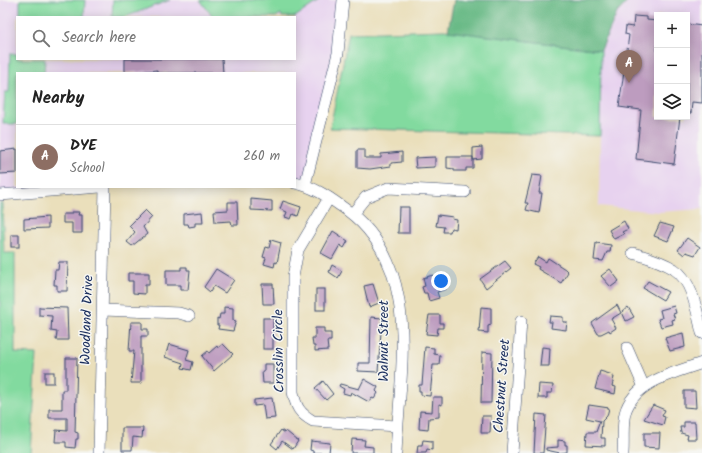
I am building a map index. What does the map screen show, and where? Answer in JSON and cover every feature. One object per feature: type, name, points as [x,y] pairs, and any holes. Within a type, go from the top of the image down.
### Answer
[{"type":"street","points":[[300,184],[338,53],[343,0]]},
{"type":"street","name":"Walnut Street","points":[[300,184],[329,198],[353,213],[372,233],[384,252],[398,291],[402,316],[402,343],[396,453]]},
{"type":"street","points":[[0,195],[88,188]]},
{"type":"street","name":"Woodland Drive","points":[[99,453],[106,188]]},
{"type":"street","points":[[353,213],[366,197],[388,188],[465,192]]},
{"type":"street","name":"Crosslin Circle","points":[[329,198],[298,250],[293,277],[293,392],[295,405],[301,414],[312,421],[397,426]]},
{"type":"street","points":[[633,253],[652,259],[674,269],[685,281],[693,298],[702,334]]},
{"type":"street","points":[[103,310],[179,313],[189,316]]},
{"type":"street","name":"Chestnut Street","points":[[512,453],[521,321]]},
{"type":"street","points":[[627,348],[644,387]]},
{"type":"street","points":[[623,453],[625,413],[634,395],[649,383],[702,363]]},
{"type":"shaded area","points":[[0,0],[343,0],[338,53],[305,185],[296,183],[296,72],[16,72],[16,188],[88,188],[0,195]]},
{"type":"shaded area","points":[[629,0],[702,0],[702,209],[659,212],[599,206],[601,50],[617,13]]},
{"type":"green space","points":[[20,0],[85,0],[84,16],[20,16]]},
{"type":"green space","points":[[113,0],[170,0],[128,16],[112,16]]},
{"type":"green space","points":[[200,0],[320,0],[296,16],[282,16],[281,14],[278,16],[212,16]]},
{"type":"green space","points":[[454,0],[629,0],[617,13],[601,50],[448,31]]},
{"type":"green space","points":[[444,30],[601,50],[600,136],[330,128],[349,33]]},
{"type":"green space","points":[[10,54],[16,54],[16,60],[45,60],[44,72],[16,72],[16,124],[3,124],[5,92],[9,92]]},
{"type":"green space","points":[[0,203],[2,203],[4,253],[15,253],[15,353],[37,354],[31,453],[0,453]]},
{"type":"building","points":[[634,16],[647,17],[647,20],[654,21],[654,120],[680,120],[674,164],[636,159],[641,110],[619,107],[629,35],[625,34],[626,26],[633,27]]},
{"type":"building","points":[[690,24],[702,26],[702,103],[692,102],[691,113]]},
{"type":"building","points":[[125,60],[222,60],[223,72],[157,72],[157,70],[125,72]]},
{"type":"building","points":[[482,147],[482,159],[473,160],[473,148]]},
{"type":"building","points":[[16,149],[16,173],[0,174],[0,151]]},
{"type":"building","points":[[357,150],[365,150],[365,158],[381,158],[381,154],[402,152],[402,162],[391,163],[391,166],[370,169],[357,168]]},
{"type":"building","points":[[435,157],[435,167],[416,168],[415,158]]},
{"type":"building","points":[[447,157],[473,157],[473,168],[466,168],[466,171],[454,171],[454,169],[447,168]]},
{"type":"building","points":[[532,175],[542,176],[539,193],[542,193],[539,213],[526,210],[528,203],[525,203]]},
{"type":"building","points":[[251,199],[272,201],[272,211],[251,210]]},
{"type":"building","points":[[283,201],[301,207],[298,216],[293,214],[291,219],[285,217],[287,212],[280,209]]},
{"type":"building","points":[[228,202],[237,202],[238,225],[232,225],[231,221],[215,222],[214,211],[228,210]]},
{"type":"building","points":[[399,207],[409,207],[409,233],[398,233]]},
{"type":"building","points":[[145,210],[152,217],[143,227],[147,234],[132,246],[127,242],[135,232],[129,226]]},
{"type":"building","points":[[71,212],[79,212],[78,215],[82,215],[82,233],[72,233],[72,223],[63,223],[63,214],[71,214]]},
{"type":"building","points":[[202,212],[203,223],[195,223],[195,226],[189,227],[188,224],[184,224],[184,214]]},
{"type":"building","points":[[438,215],[453,217],[452,219],[457,220],[456,229],[451,228],[450,232],[443,232],[444,227],[436,226]]},
{"type":"building","points":[[48,217],[48,228],[24,229],[24,219]]},
{"type":"building","points":[[624,221],[628,229],[622,232],[624,234],[614,239],[609,230]]},
{"type":"building","points":[[660,223],[674,227],[668,241],[654,236]]},
{"type":"building","points":[[333,231],[348,241],[344,248],[340,245],[332,259],[321,253]]},
{"type":"building","points":[[11,235],[19,235],[19,247],[11,247]]},
{"type":"building","points":[[687,238],[700,247],[695,255],[686,252],[684,255],[678,250]]},
{"type":"building","points":[[271,240],[281,243],[277,263],[275,262],[274,267],[264,264],[266,258],[263,257],[266,247],[269,248]]},
{"type":"building","points":[[596,243],[611,245],[610,252],[607,252],[603,261],[594,260]]},
{"type":"building","points":[[538,257],[546,262],[548,258],[568,272],[561,283],[538,269],[539,267],[533,264]]},
{"type":"building","points":[[505,261],[511,268],[486,288],[480,279]]},
{"type":"building","points":[[59,262],[68,262],[67,291],[57,291],[57,285],[54,285],[55,270],[58,270]]},
{"type":"building","points":[[332,265],[342,271],[338,278],[329,272]]},
{"type":"building","points":[[181,267],[187,267],[187,270],[190,270],[188,290],[180,290],[180,285],[166,285],[166,270],[181,270]]},
{"type":"building","points":[[216,269],[234,280],[225,293],[214,286],[210,292],[204,287]]},
{"type":"building","points":[[610,269],[619,281],[611,287],[601,276]]},
{"type":"building","points":[[128,273],[149,273],[149,285],[145,285],[145,294],[133,293],[133,281],[128,281]]},
{"type":"building","points":[[433,275],[435,282],[444,280],[446,289],[437,292],[439,298],[429,301],[427,293],[424,293],[422,287],[425,286],[423,278]]},
{"type":"building","points":[[648,281],[668,292],[663,300],[643,288]]},
{"type":"building","points":[[262,284],[273,284],[274,304],[263,304]]},
{"type":"building","points":[[373,284],[379,303],[369,307],[364,286]]},
{"type":"building","points":[[316,289],[325,289],[325,310],[316,310]]},
{"type":"building","points":[[617,305],[621,313],[611,319],[616,328],[610,332],[609,330],[598,334],[592,323]]},
{"type":"building","points":[[674,306],[676,313],[673,314],[675,319],[672,320],[673,324],[661,327],[658,319],[662,318],[660,310]]},
{"type":"building","points":[[39,307],[67,308],[68,340],[56,340],[57,332],[51,331],[52,316],[39,315]]},
{"type":"building","points":[[224,307],[233,308],[233,320],[236,321],[233,331],[218,329],[219,325],[217,325],[217,318],[219,319],[220,314],[224,314]]},
{"type":"building","points":[[481,307],[491,308],[491,325],[488,326],[488,333],[479,332]]},
{"type":"building","points":[[628,307],[634,317],[626,321],[622,312]]},
{"type":"building","points":[[429,315],[440,315],[440,323],[443,323],[443,328],[438,328],[437,335],[426,334]]},
{"type":"building","points":[[550,316],[563,317],[563,322],[567,322],[566,330],[551,328],[552,322],[549,322]]},
{"type":"building","points":[[371,317],[382,318],[378,372],[358,371],[358,363],[370,363]]},
{"type":"building","points":[[263,318],[273,318],[273,349],[263,349]]},
{"type":"building","points":[[131,322],[142,322],[142,329],[148,329],[148,336],[141,336],[141,383],[131,383],[134,351],[129,351]]},
{"type":"building","points":[[315,328],[324,328],[324,333],[331,333],[331,341],[327,341],[328,350],[315,351],[312,338],[315,338]]},
{"type":"building","points":[[683,333],[685,347],[670,351],[665,338]]},
{"type":"building","points":[[169,344],[189,350],[186,360],[193,362],[191,370],[182,368],[183,363],[165,357]]},
{"type":"building","points":[[223,344],[233,354],[214,371],[202,356],[208,351],[209,353],[217,346],[218,348]]},
{"type":"building","points":[[425,347],[434,348],[434,354],[440,355],[439,365],[433,365],[430,396],[421,395],[421,391],[419,391],[419,385],[422,385]]},
{"type":"building","points":[[542,347],[550,348],[549,366],[540,366]]},
{"type":"building","points":[[482,352],[492,353],[491,403],[481,403]]},
{"type":"building","points":[[66,358],[77,358],[75,432],[78,433],[78,439],[76,439],[75,448],[66,447],[66,442],[55,442],[56,430],[67,431],[67,418],[49,418],[49,409],[62,409],[62,390],[66,390]]},
{"type":"building","points":[[264,364],[273,364],[273,383],[263,383],[262,371],[264,371]]},
{"type":"building","points":[[600,371],[613,375],[612,386],[616,387],[615,394],[595,389]]},
{"type":"building","points":[[45,372],[54,372],[54,383],[45,383]]},
{"type":"building","points":[[364,379],[378,387],[376,391],[378,393],[374,399],[372,398],[369,402],[351,392],[350,395],[343,393],[344,389],[339,386],[340,384],[359,389]]},
{"type":"building","points":[[323,381],[333,394],[326,400],[315,388]]},
{"type":"building","points":[[539,384],[553,385],[552,393],[547,393],[547,398],[538,398]]},
{"type":"building","points":[[684,391],[695,391],[696,408],[684,407]]},
{"type":"building","points":[[433,397],[442,397],[442,405],[439,404],[439,417],[429,418],[428,430],[419,429],[420,411],[432,412]]},
{"type":"building","points":[[272,398],[275,418],[265,419],[263,405],[254,406],[254,400]]},
{"type":"building","points":[[589,405],[609,408],[607,416],[602,421],[601,438],[605,438],[605,446],[586,445],[587,432],[596,432],[600,421],[586,418]]},
{"type":"building","points":[[653,405],[665,410],[662,416],[665,417],[663,425],[644,419]]},
{"type":"building","points":[[536,414],[546,415],[543,453],[534,453]]},
{"type":"building","points":[[482,416],[491,416],[490,433],[481,433]]},
{"type":"building","points":[[684,422],[695,422],[696,439],[687,439],[688,435],[681,433],[680,427],[684,427]]},
{"type":"building","points":[[122,428],[143,428],[142,438],[133,437],[132,450],[122,450]]},
{"type":"building","points":[[281,430],[285,433],[286,431],[298,441],[293,449],[282,441],[277,449],[271,444]]},
{"type":"building","points":[[644,433],[660,433],[659,448],[644,447]]},
{"type":"building","points":[[352,439],[365,440],[364,446],[373,447],[373,453],[351,453]]},
{"type":"building","points":[[423,440],[432,441],[432,450],[427,449],[426,453],[417,453],[418,445],[422,445]]},
{"type":"building","points":[[558,440],[565,441],[565,445],[567,445],[567,452],[560,453],[546,450],[546,448],[558,447]]},
{"type":"building","points":[[311,441],[330,443],[329,453],[313,453],[313,451],[310,450]]},
{"type":"place","name":"DYE","points":[[629,83]]}]
